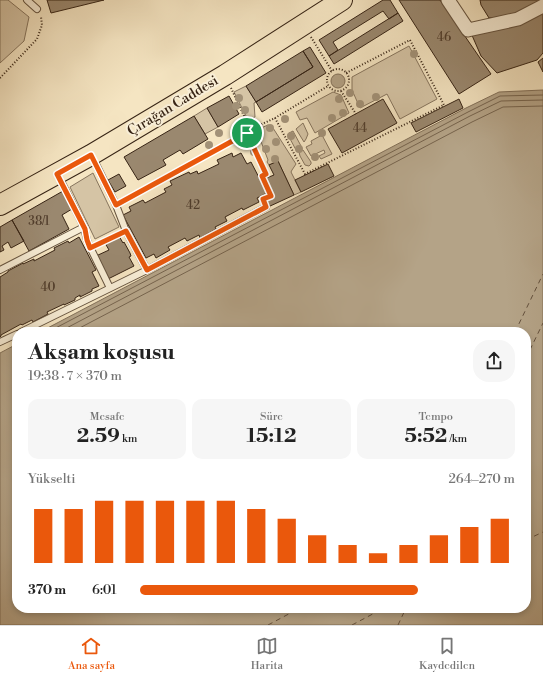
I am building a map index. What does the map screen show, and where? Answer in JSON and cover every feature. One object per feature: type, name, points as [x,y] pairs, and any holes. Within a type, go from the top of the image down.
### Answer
[{"type":"main road","name":"Çırağan Caddesi","points":[[0,205],[91,155],[225,75],[342,0]]},
{"type":"street","points":[[448,0],[468,30],[518,20],[538,8]]},
{"type":"lane","points":[[27,0],[37,9]]},
{"type":"lane","points":[[91,155],[116,205],[126,231],[147,270]]},
{"type":"lane","points":[[57,174],[84,227],[90,248],[110,288]]},
{"type":"lane","points":[[31,327],[147,270],[266,207]]},
{"type":"lane","points":[[0,270],[84,227]]},
{"type":"lane","points":[[0,342],[12,336]]},
{"type":"path","points":[[0,78],[37,39],[42,25],[41,15],[37,9]]},
{"type":"path","points":[[304,24],[332,71]]},
{"type":"path","points":[[275,118],[305,174],[444,105],[410,40],[346,73]]},
{"type":"path","points":[[338,69],[346,73],[349,78],[348,84],[344,89],[341,91],[335,91],[328,86],[328,76],[332,71],[338,69]]},
{"type":"path","points":[[225,75],[251,131]]},
{"type":"path","points":[[116,205],[275,118],[328,86]]},
{"type":"path","points":[[341,91],[356,114]]},
{"type":"path","points":[[247,133],[266,174],[262,176],[271,196],[263,199],[266,207]]},
{"type":"path","points":[[90,248],[126,231]]},
{"type":"shaded area","points":[[0,0],[8,0],[29,17],[24,41],[0,63]]},
{"type":"shaded area","points":[[409,46],[437,99],[400,119],[387,94],[360,108],[352,90],[352,77]]},
{"type":"shaded area","points":[[246,86],[256,102],[254,103],[255,117],[248,120],[234,92]]},
{"type":"shaded area","points":[[333,92],[341,95],[349,113],[315,133],[307,118],[300,120],[296,112]]},
{"type":"shaded area","points":[[207,108],[218,127],[205,134],[194,116]]},
{"type":"shaded area","points":[[303,123],[308,134],[304,142],[296,129]]},
{"type":"shaded area","points":[[268,125],[273,128],[296,164],[291,172],[301,192],[294,195],[278,161],[269,165],[267,162],[268,160],[260,136],[263,132],[261,128]]},
{"type":"shaded area","points":[[293,131],[301,146],[296,150],[288,135]]},
{"type":"shaded area","points":[[322,135],[332,154],[321,159],[319,156],[325,153],[324,150],[311,156],[306,147],[312,144],[311,141]]},
{"type":"shaded area","points":[[303,150],[311,162],[309,166],[305,165],[300,156],[299,152]]},
{"type":"shaded area","points":[[93,173],[119,227],[95,239],[70,187]]},
{"type":"water","points":[[335,74],[341,74],[345,78],[345,84],[341,88],[335,88],[331,84],[331,78]]},
{"type":"water","points":[[543,90],[543,625],[0,625],[0,353],[12,347],[12,613],[531,613],[531,327],[50,327],[499,92]]},
{"type":"building","points":[[47,0],[104,0],[51,13]]},
{"type":"building","points":[[383,0],[390,0],[398,13],[389,19],[383,11],[333,42],[338,50],[329,56],[319,40]]},
{"type":"building","points":[[399,0],[440,0],[491,74],[459,94]]},
{"type":"building","points":[[480,0],[543,0],[520,12],[501,17],[489,18],[481,5]]},
{"type":"building","points":[[543,9],[543,53],[537,60],[497,73],[481,56],[471,33]]},
{"type":"building","points":[[398,13],[403,21],[334,64],[329,56]]},
{"type":"building","points":[[310,47],[326,73],[262,112],[256,102],[313,67],[303,51]]},
{"type":"building","points":[[303,51],[313,67],[256,102],[246,86]]},
{"type":"building","points":[[543,58],[543,72],[538,62]]},
{"type":"building","points":[[229,96],[239,114],[218,127],[207,108]]},
{"type":"building","points":[[383,99],[397,123],[342,153],[328,129]]},
{"type":"building","points":[[459,99],[463,108],[416,132],[411,123]]},
{"type":"building","points":[[194,116],[208,139],[183,154],[180,150],[163,160],[166,165],[138,180],[124,157]]},
{"type":"building","points":[[232,153],[233,157],[241,153],[247,164],[251,162],[267,193],[257,198],[259,202],[243,210],[242,208],[225,217],[227,221],[215,227],[216,229],[200,238],[199,235],[187,241],[185,238],[168,247],[170,250],[156,258],[154,254],[146,258],[123,215],[131,211],[129,207],[143,200],[145,203],[166,192],[164,189],[172,185],[170,181],[189,172],[190,174],[197,171],[198,174],[219,164],[217,160]]},
{"type":"building","points":[[278,161],[294,195],[268,207],[264,200],[273,196],[264,179],[274,175],[269,165]]},
{"type":"building","points":[[328,164],[334,176],[301,192],[295,180]]},
{"type":"building","points":[[119,174],[126,186],[115,192],[108,180]]},
{"type":"building","points":[[63,191],[72,209],[62,215],[69,229],[29,251],[12,220]]},
{"type":"building","points":[[12,220],[24,241],[11,248],[8,242],[2,246],[4,250],[0,252],[0,227]]},
{"type":"building","points":[[119,236],[130,253],[131,256],[129,257],[134,266],[108,279],[96,256],[109,250],[105,243]]},
{"type":"building","points":[[79,237],[96,270],[92,272],[99,286],[80,297],[80,295],[75,298],[75,300],[47,312],[48,314],[33,322],[32,320],[22,325],[12,327],[12,329],[0,337],[0,277],[23,263],[34,259],[34,261],[55,250],[54,248],[68,241],[69,243]]},
{"type":"ferry route","points":[[517,327],[543,274]]},
{"type":"ferry route","points":[[531,348],[543,323]]},
{"type":"ferry route","points":[[531,538],[543,532]]},
{"type":"ferry route","points":[[268,625],[291,613]]},
{"type":"ferry route","points":[[352,625],[375,613]]},
{"type":"ferry route","points":[[398,625],[404,613]]},
{"type":"route","points":[[247,133],[266,174],[262,176],[271,196],[263,199],[266,207],[147,270],[126,231],[90,248],[85,229],[57,174],[91,155],[116,205],[247,133]]}]
